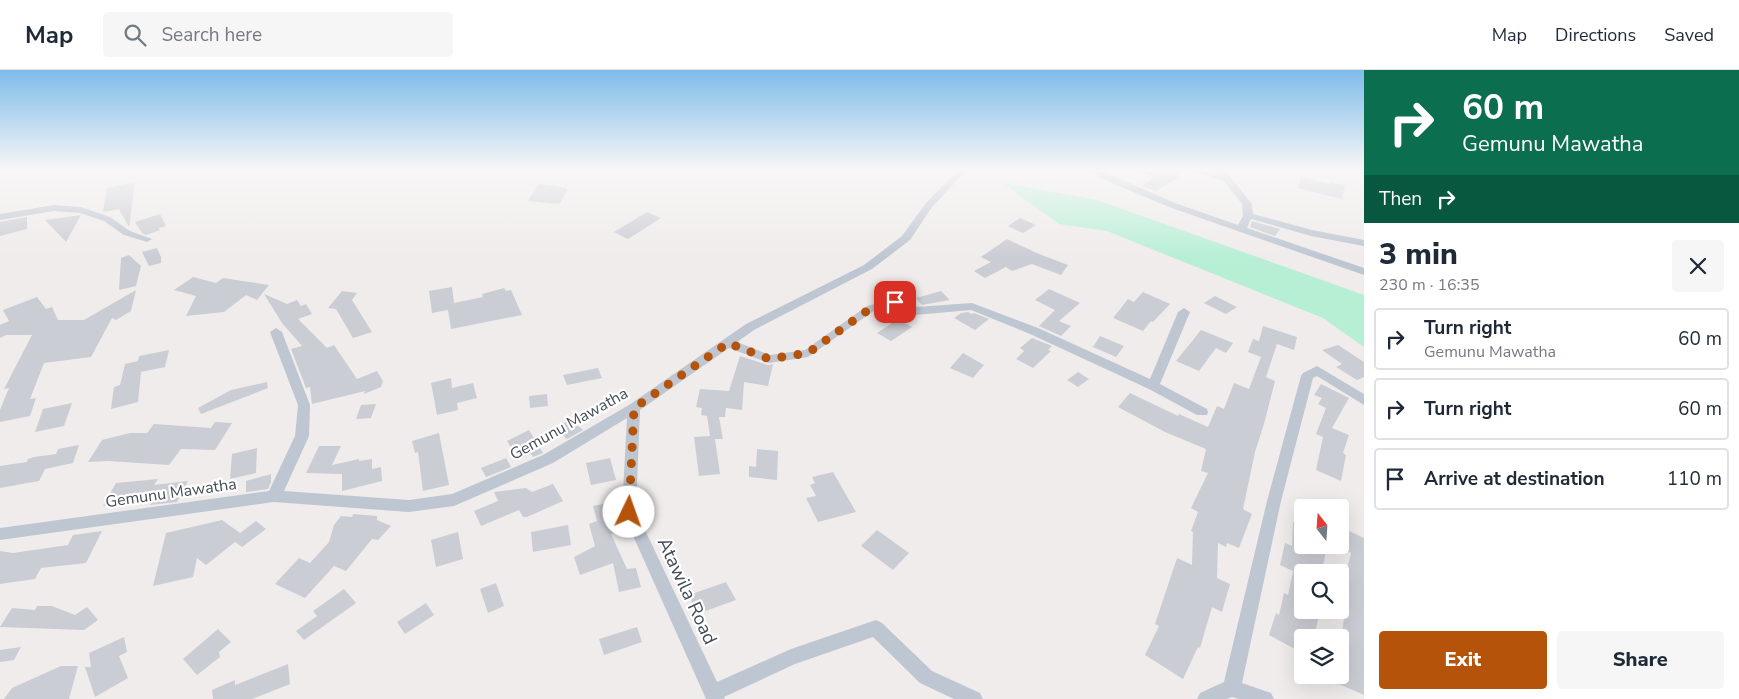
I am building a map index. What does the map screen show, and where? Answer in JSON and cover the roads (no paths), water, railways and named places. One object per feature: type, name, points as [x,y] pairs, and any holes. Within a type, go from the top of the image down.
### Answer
[{"type":"street","name":"Gemunu Mawatha","points":[[0,534],[274,496],[409,506],[454,500],[548,459],[634,408],[750,327],[868,267],[906,238],[934,199]]},
{"type":"street","points":[[1159,199],[1364,272]]},
{"type":"street","points":[[1241,229],[1248,216],[1247,204],[1243,199]]},
{"type":"street","points":[[0,217],[54,208],[81,210],[106,219],[127,233],[147,239]]},
{"type":"street","points":[[1248,216],[1311,233],[1364,243]]},
{"type":"street","points":[[728,343],[769,359],[808,353],[871,308],[895,302],[915,311],[972,306],[1034,331],[1153,386],[1202,412]]},
{"type":"street","points":[[1153,386],[1184,312]]},
{"type":"street","points":[[274,496],[302,436],[304,405],[276,332]]},
{"type":"street","points":[[1232,688],[1274,501],[1307,376],[1316,370],[1364,400]]},
{"type":"street","name":"Atawila Road","points":[[634,408],[629,512],[714,696]]},
{"type":"street","points":[[714,696],[791,657],[876,628],[926,677],[974,699]]},
{"type":"street","points":[[1206,699],[1232,688],[1265,699]]}]
